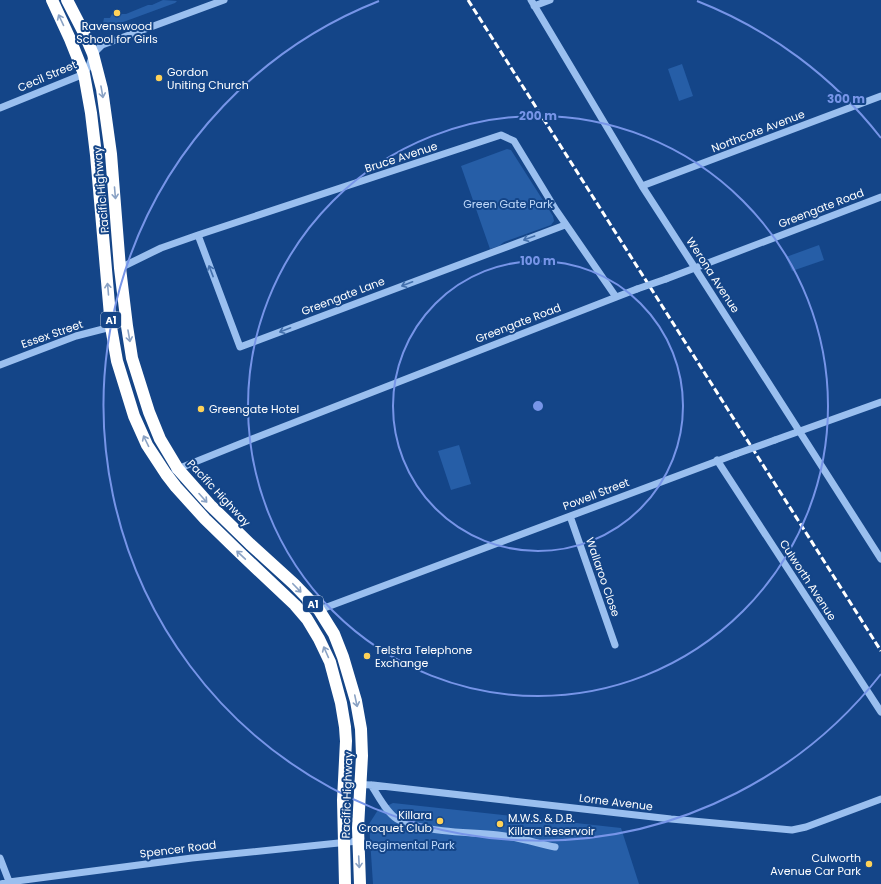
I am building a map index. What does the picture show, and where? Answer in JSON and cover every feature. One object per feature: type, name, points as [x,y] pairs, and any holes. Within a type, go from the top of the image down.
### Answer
[{"type":"highway","name":"Pacific Highway","points":[[52,0],[84,74],[91,113],[96,155],[111,327],[117,361],[134,416],[147,445],[176,487],[205,519],[295,605],[307,619],[330,662],[336,680],[344,714],[346,741],[344,784],[344,884]]},
{"type":"highway","name":"Pacific Highway","points":[[67,0],[93,54],[102,89],[116,199],[120,268],[132,358],[141,390],[160,440],[178,469],[210,505],[294,584],[319,610],[334,634],[344,657],[356,701],[361,729],[366,785],[358,841],[360,884]]},
{"type":"street","points":[[93,54],[102,45],[224,0]]},
{"type":"street","points":[[532,3],[550,0]]},
{"type":"street","name":"Werona Avenue","points":[[532,3],[642,186],[696,268],[881,559]]},
{"type":"street","name":"Cecil Street","points":[[0,108],[84,74],[89,66],[93,54]]},
{"type":"street","name":"Northcote Avenue","points":[[642,186],[881,96]]},
{"type":"street","name":"Bruce Avenue","points":[[120,268],[161,248],[198,235],[501,135],[514,141],[565,224],[616,297]]},
{"type":"street","name":"Greengate Road","points":[[166,474],[616,297],[881,197]]},
{"type":"street","name":"Greengate Lane","points":[[198,235],[240,347],[565,224]]},
{"type":"street","name":"Essex Street","points":[[0,365],[76,336],[111,327]]},
{"type":"street","name":"Powell Street","points":[[319,610],[717,460],[800,432],[881,402]]},
{"type":"street","name":"Culworth Avenue","points":[[717,460],[881,712]]},
{"type":"street","name":"Wallaroo Close","points":[[570,516],[615,645]]},
{"type":"street","name":"Lorne Avenue","points":[[344,784],[366,785],[671,819],[792,830],[806,827],[881,799]]},
{"type":"street","points":[[366,785],[396,819],[405,823],[422,828],[449,832],[499,835],[555,847]]},
{"type":"street","name":"Spencer Road","points":[[1,884],[192,858],[358,841]]},
{"type":"street","points":[[0,858],[9,883]]},
{"type":"green space","points":[[163,0],[177,1],[107,28],[102,28],[104,18],[110,18],[113,12],[116,14],[126,14]]},
{"type":"green space","points":[[682,64],[693,96],[679,101],[668,69]]},
{"type":"green space","name":"Green Gate Park","points":[[507,149],[511,150],[553,216],[554,221],[551,225],[504,242],[499,246],[490,249],[461,166]]},
{"type":"green space","points":[[819,245],[824,260],[792,271],[786,257]]},
{"type":"green space","points":[[459,445],[471,484],[451,490],[438,451]]},
{"type":"green space","name":"Regimental Park","points":[[393,803],[621,828],[639,884],[373,884],[369,824],[378,810]]},
{"type":"railway","points":[[468,0],[881,651]]},
{"type":"place","name":"Ravenswood School for Girls","points":[[117,13]]},
{"type":"place","name":"Gordon Uniting Church","points":[[159,78]]},
{"type":"place","name":"Greengate Hotel","points":[[201,409]]},
{"type":"place","name":"Telstra Telephone Exchange","points":[[367,656]]},
{"type":"place","name":"Killara Croquet Club","points":[[440,821]]},
{"type":"place","name":"M.W.S. & D.B. Killara Reservoir","points":[[500,824]]},
{"type":"place","name":"Culworth Avenue Car Park","points":[[869,864]]}]
